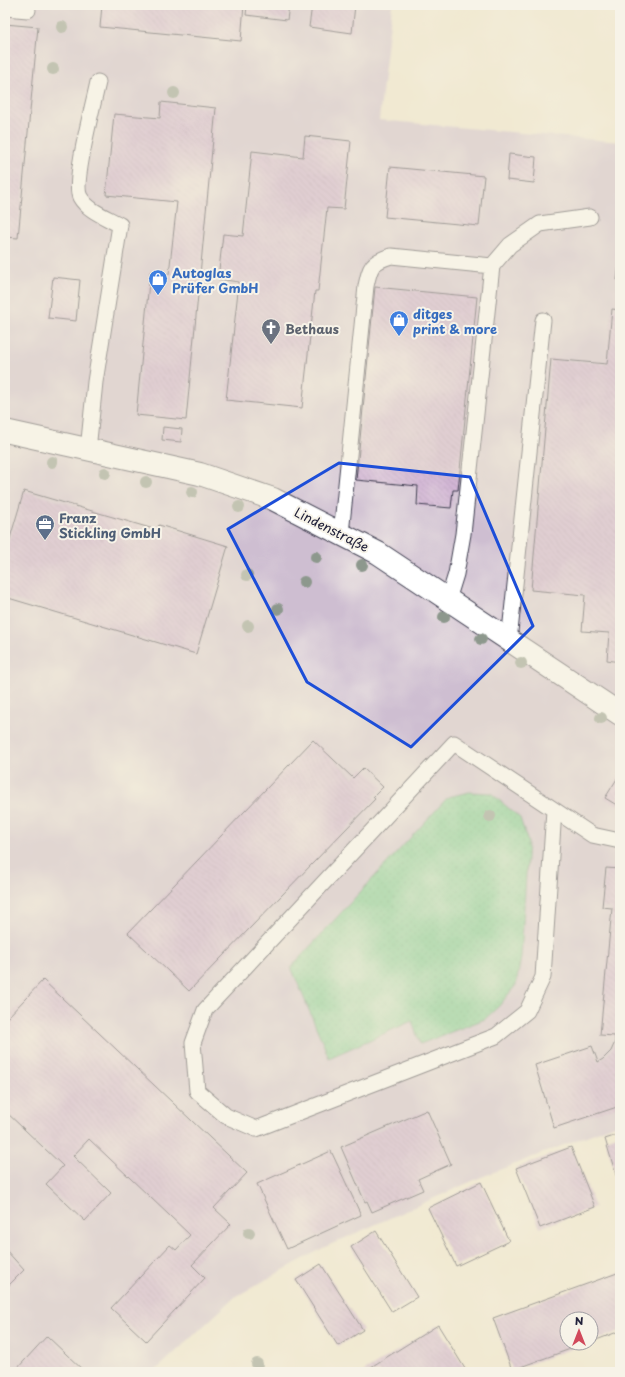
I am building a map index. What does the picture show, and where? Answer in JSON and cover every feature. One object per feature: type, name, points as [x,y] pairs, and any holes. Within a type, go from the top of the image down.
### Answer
[{"type":"street","name":"Lindenstraße","points":[[5,431],[207,477],[273,499],[378,553],[620,714]]},
{"type":"lane","points":[[5,8],[28,10]]},
{"type":"lane","points":[[88,450],[95,382],[120,225],[88,208],[79,196],[78,175],[98,82]]},
{"type":"lane","points":[[448,600],[456,574],[463,534],[492,266],[510,245],[540,224],[590,217]]},
{"type":"lane","points":[[341,534],[366,286],[369,270],[381,259],[392,256],[492,266]]},
{"type":"lane","points":[[509,641],[543,320]]},
{"type":"lane","points":[[554,810],[543,977],[527,1011],[496,1036],[256,1129],[226,1116],[197,1091],[193,1043],[205,1010],[454,743],[592,835],[620,841]]},
{"type":"highlighted area","points":[[339,463],[470,477],[533,626],[411,747],[307,682],[228,529]]},
{"type":"shaded area","points":[[5,5],[392,5],[379,120],[620,142],[620,1123],[479,1178],[323,1248],[235,1297],[154,1372],[5,1372]]},
{"type":"green space","points":[[469,792],[491,793],[520,818],[528,842],[521,958],[516,985],[499,1006],[485,1019],[420,1044],[412,1021],[329,1058],[291,967],[448,797]]},
{"type":"building","points":[[102,5],[244,5],[241,41],[100,27]]},
{"type":"building","points":[[247,5],[289,5],[287,20],[246,15]]},
{"type":"building","points":[[312,5],[355,5],[352,33],[309,27]]},
{"type":"building","points":[[5,24],[38,27],[18,238],[5,237]]},
{"type":"building","points":[[161,102],[216,108],[186,420],[136,415],[150,272],[169,274],[177,202],[106,195],[114,114],[160,118]]},
{"type":"building","points":[[305,136],[351,141],[344,209],[327,208],[318,291],[315,291],[302,408],[226,400],[239,282],[218,279],[223,234],[243,236],[252,151],[303,157]]},
{"type":"building","points":[[509,154],[536,157],[534,183],[507,180]]},
{"type":"building","points":[[390,167],[484,176],[479,226],[385,217]]},
{"type":"building","points":[[619,263],[620,280],[617,280]]},
{"type":"building","points":[[53,277],[80,280],[76,321],[48,318]]},
{"type":"building","points":[[375,287],[477,297],[458,490],[453,490],[451,508],[417,505],[418,486],[356,480]]},
{"type":"building","points":[[612,309],[620,310],[620,662],[607,660],[609,633],[582,631],[585,595],[531,590],[551,359],[607,364]]},
{"type":"building","points":[[163,427],[182,429],[181,442],[162,440]]},
{"type":"building","points":[[24,491],[157,530],[159,525],[228,546],[196,654],[5,597],[5,555]]},
{"type":"building","points":[[313,740],[353,778],[363,768],[383,787],[373,797],[375,799],[189,991],[128,933]]},
{"type":"building","points":[[620,774],[620,807],[605,798]]},
{"type":"building","points":[[606,868],[620,869],[620,1106],[554,1128],[535,1065],[592,1046],[598,1062],[611,1051],[615,1042],[615,1036],[600,1035],[612,908],[602,907]]},
{"type":"building","points":[[43,980],[247,1173],[214,1208],[231,1224],[192,1265],[205,1278],[146,1341],[111,1308],[170,1245],[176,1250],[190,1235],[89,1139],[73,1156],[111,1193],[85,1221],[46,1184],[63,1166],[5,1111],[5,1015],[7,1018]]},
{"type":"building","points":[[427,1110],[451,1164],[418,1179],[423,1190],[372,1212],[367,1201],[365,1202],[341,1147]]},
{"type":"building","points":[[620,1134],[620,1188],[605,1139]]},
{"type":"building","points":[[571,1147],[595,1207],[540,1228],[516,1168]]},
{"type":"building","points":[[331,1151],[361,1215],[287,1249],[257,1184]]},
{"type":"building","points":[[481,1182],[509,1241],[456,1266],[428,1208]]},
{"type":"building","points":[[376,1231],[417,1297],[392,1312],[351,1247]]},
{"type":"building","points":[[5,1249],[24,1270],[5,1289]]},
{"type":"building","points":[[321,1264],[363,1330],[338,1346],[296,1280]]},
{"type":"building","points":[[620,1272],[620,1331],[599,1339],[599,1311],[559,1311],[559,1351],[565,1351],[512,1370],[493,1318]]},
{"type":"building","points":[[438,1325],[467,1372],[363,1372]]},
{"type":"building","points":[[47,1336],[85,1372],[14,1372]]},
{"type":"place","name":"Autoglas Prüfer GmbH","points":[[158,296]]},
{"type":"place","name":"ditges print & more","points":[[399,337]]},
{"type":"place","name":"Bethaus","points":[[271,345]]},
{"type":"place","name":"Franz Stickling GmbH","points":[[45,541]]}]
